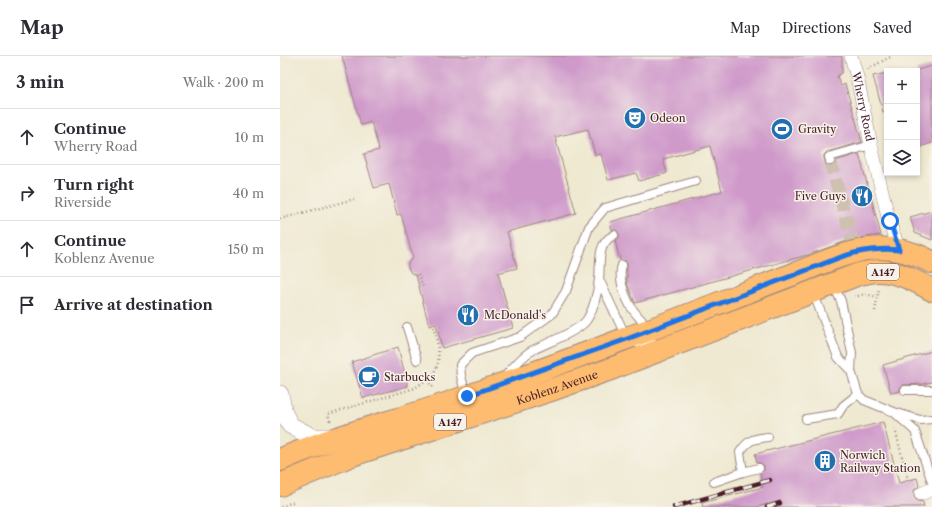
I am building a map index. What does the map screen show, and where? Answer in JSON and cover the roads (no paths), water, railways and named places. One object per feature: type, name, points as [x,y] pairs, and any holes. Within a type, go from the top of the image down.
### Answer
[{"type":"main road","name":"A147","points":[[820,280],[856,252],[886,249],[897,241],[912,253],[932,262]]},
{"type":"main road","name":"A147","points":[[820,280],[878,271],[912,279],[932,290]]},
{"type":"main road","name":"Koblenz Avenue","points":[[281,456],[333,431],[467,396],[652,329],[820,280]]},
{"type":"main road","name":"Koblenz Avenue","points":[[286,483],[352,455],[557,388],[675,345],[820,280]]},
{"type":"street","name":"Wherry Road","points":[[851,56],[857,75],[871,145],[890,221],[897,241]]},
{"type":"street","points":[[280,394],[284,413],[290,425],[312,437],[333,431]]},
{"type":"street","points":[[281,456],[286,483]]},
{"type":"lane","points":[[830,161],[829,157],[871,145]]},
{"type":"lane","points":[[467,396],[461,376],[460,365],[472,353],[520,337],[552,314],[566,291],[589,226],[605,208],[696,181]]},
{"type":"lane","points":[[494,387],[529,352],[572,331],[585,322],[593,306],[599,279],[598,262],[602,249],[608,238],[614,235]]},
{"type":"lane","points":[[622,265],[619,272],[627,298],[636,314],[652,329]]},
{"type":"lane","points":[[599,279],[627,339],[636,343],[675,345]]},
{"type":"lane","points":[[820,280],[838,356],[851,371]]},
{"type":"lane","points":[[820,280],[852,353],[851,371],[858,394],[864,400],[894,412],[920,420],[932,419]]},
{"type":"lane","points":[[407,327],[417,360]]},
{"type":"lane","points":[[905,390],[932,390]]},
{"type":"lane","points":[[806,419],[838,414],[844,406],[858,394]]},
{"type":"lane","points":[[894,412],[915,431],[932,482]]},
{"type":"lane","points":[[743,472],[740,452],[746,444],[754,438],[768,437]]},
{"type":"lane","points":[[714,482],[759,468]]},
{"type":"tunnel","points":[[830,161],[853,243]]},
{"type":"railway","points":[[674,507],[770,480]]},
{"type":"railway","points":[[767,507],[780,503]]},
{"type":"place","name":"Odeon","points":[[635,118]]},
{"type":"place","name":"Gravity","points":[[782,129]]},
{"type":"place","name":"Five Guys","points":[[862,196]]},
{"type":"place","name":"McDonald's","points":[[468,315]]},
{"type":"place","name":"Starbucks","points":[[369,377]]},
{"type":"place","name":"Norwich Railway Station","points":[[825,461]]}]
